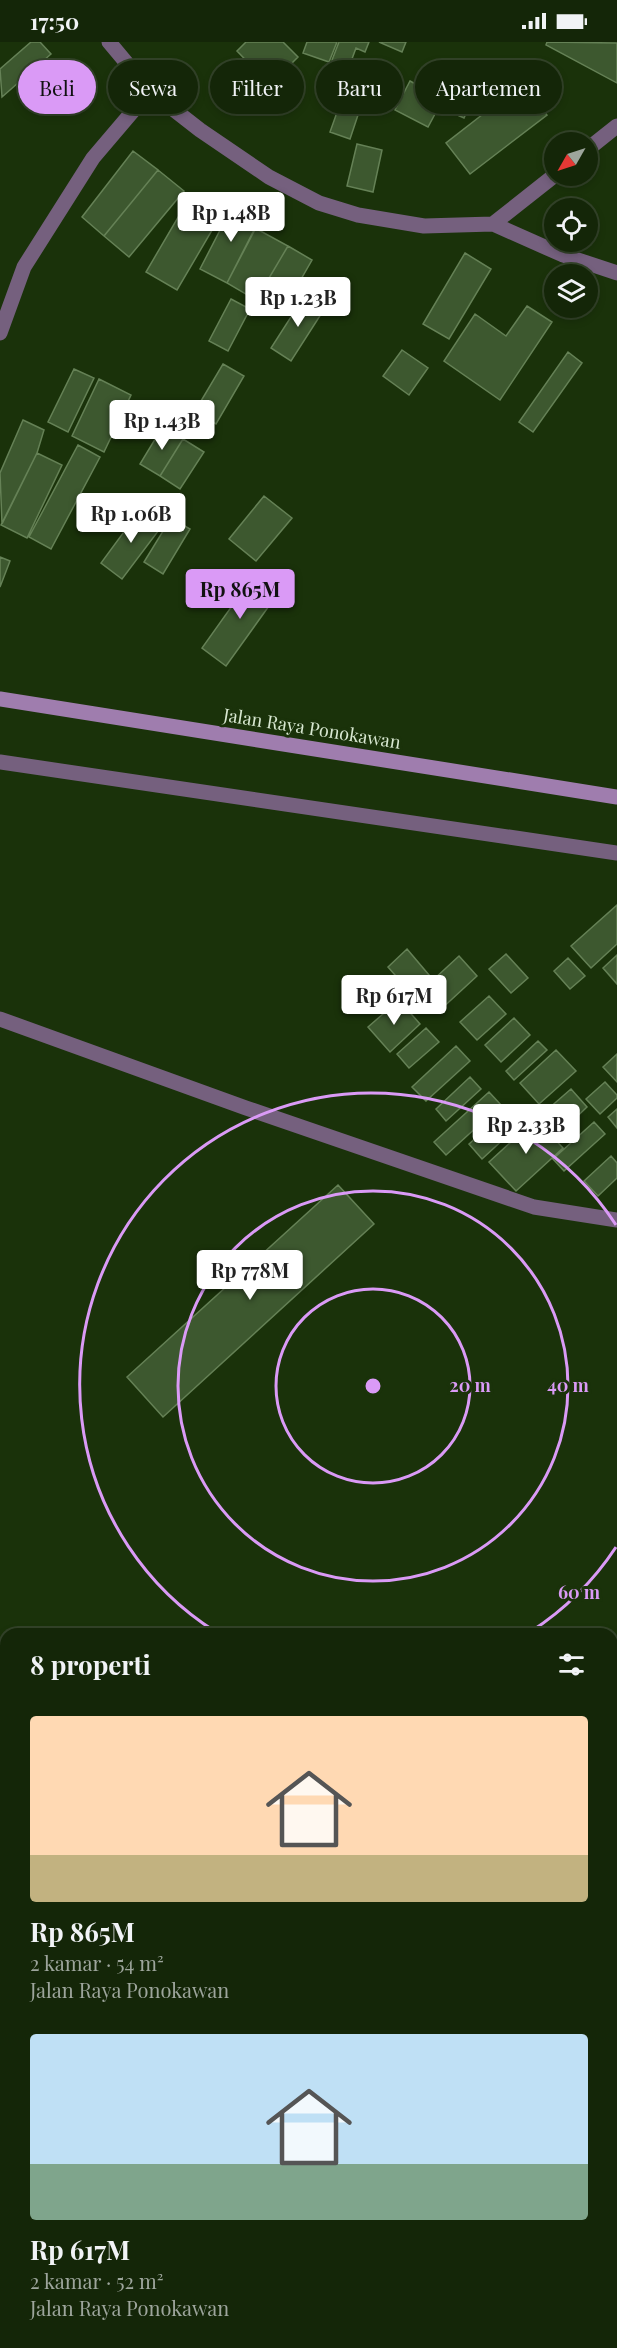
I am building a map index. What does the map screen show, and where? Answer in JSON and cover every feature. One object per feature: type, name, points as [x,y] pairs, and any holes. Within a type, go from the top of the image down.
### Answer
[{"type":"main road","name":"Jalan Raya Ponokawan","points":[[0,699],[617,797]]},
{"type":"street","points":[[109,42],[124,60]]},
{"type":"street","points":[[0,333],[24,267],[93,158],[130,114]]},
{"type":"street","points":[[179,114],[269,177],[319,203],[358,215],[424,226],[494,224],[563,255],[617,273]]},
{"type":"street","points":[[598,141],[617,126]]},
{"type":"street","points":[[494,224],[544,184]]},
{"type":"street","points":[[0,762],[617,853]]},
{"type":"street","points":[[0,1018],[246,1108],[534,1207],[617,1220]]},
{"type":"building","points":[[31,42],[40,42],[51,54],[44,60],[18,60],[18,83],[2,97],[0,69]]},
{"type":"building","points":[[246,42],[283,42],[298,57],[295,60],[246,60],[237,51]]},
{"type":"building","points":[[307,42],[337,42],[330,60],[303,53]]},
{"type":"building","points":[[339,42],[369,42],[365,52],[356,48],[352,60],[332,60]]},
{"type":"building","points":[[379,42],[406,42],[402,52]]},
{"type":"building","points":[[547,42],[617,43],[617,83],[546,45]]},
{"type":"building","points":[[410,81],[415,84],[415,114],[435,114],[428,127],[403,114],[403,95]]},
{"type":"building","points":[[336,114],[358,114],[350,139],[330,132]]},
{"type":"building","points":[[483,114],[547,115],[470,174],[446,143]]},
{"type":"building","points":[[357,144],[382,150],[373,192],[347,186]]},
{"type":"building","points":[[133,151],[158,170],[104,236],[82,217]]},
{"type":"building","points":[[158,170],[184,191],[129,257],[104,236]]},
{"type":"building","points":[[187,202],[218,220],[177,290],[146,272]]},
{"type":"building","points":[[234,203],[261,218],[227,283],[200,269]]},
{"type":"building","points":[[255,228],[288,246],[256,300],[227,283]]},
{"type":"building","points":[[288,246],[312,260],[281,314],[256,300]]},
{"type":"building","points":[[465,253],[491,269],[449,339],[423,324]]},
{"type":"building","points":[[305,295],[325,308],[291,361],[271,348]]},
{"type":"building","points":[[231,299],[250,309],[228,351],[209,341]]},
{"type":"building","points":[[527,306],[552,322],[500,400],[444,361],[475,314],[506,336]]},
{"type":"building","points":[[402,350],[428,368],[409,395],[383,376]]},
{"type":"building","points":[[568,352],[582,363],[533,432],[519,422]]},
{"type":"building","points":[[223,364],[244,376],[216,424],[195,411]]},
{"type":"building","points":[[74,369],[94,378],[68,432],[48,422]]},
{"type":"building","points":[[99,379],[131,395],[104,452],[72,436]]},
{"type":"building","points":[[23,420],[44,430],[37,453],[2,524],[0,473]]},
{"type":"building","points":[[163,426],[183,439],[160,476],[140,464]]},
{"type":"building","points":[[183,439],[204,452],[180,489],[160,476]]},
{"type":"building","points":[[78,445],[100,457],[51,549],[29,537]]},
{"type":"building","points":[[37,453],[62,465],[27,538],[1,525]]},
{"type":"building","points":[[264,496],[292,518],[256,561],[229,539]]},
{"type":"building","points":[[140,510],[162,526],[122,579],[101,563]]},
{"type":"building","points":[[171,518],[190,529],[163,574],[144,562]]},
{"type":"building","points":[[0,557],[10,561],[0,587]]},
{"type":"building","points":[[254,575],[279,592],[226,666],[202,648]]},
{"type":"building","points":[[617,905],[617,944],[591,968],[571,946]]},
{"type":"building","points":[[407,949],[429,975],[410,992],[388,967]]},
{"type":"building","points":[[506,954],[528,978],[511,993],[489,969]]},
{"type":"building","points":[[617,955],[617,984],[603,968]]},
{"type":"building","points":[[459,956],[477,976],[438,1012],[420,992]]},
{"type":"building","points":[[568,958],[585,976],[570,989],[554,971]]},
{"type":"building","points":[[489,996],[506,1014],[477,1040],[460,1022]]},
{"type":"building","points":[[399,1000],[420,1024],[390,1052],[368,1027]]},
{"type":"building","points":[[514,1018],[530,1035],[501,1062],[485,1045]]},
{"type":"building","points":[[426,1028],[439,1042],[409,1068],[397,1054]]},
{"type":"building","points":[[538,1041],[547,1050],[514,1080],[506,1071]]},
{"type":"building","points":[[456,1046],[470,1061],[426,1101],[412,1087]]},
{"type":"building","points":[[556,1050],[576,1071],[539,1104],[520,1083]]},
{"type":"building","points":[[617,1054],[617,1082],[603,1067]]},
{"type":"building","points":[[470,1077],[481,1089],[446,1121],[436,1109]]},
{"type":"building","points":[[605,1082],[617,1098],[600,1114],[586,1099]]},
{"type":"building","points":[[571,1089],[587,1107],[565,1128],[548,1109]]},
{"type":"building","points":[[489,1092],[501,1105],[446,1155],[434,1142]]},
{"type":"building","points":[[617,1109],[617,1128],[608,1117]]},
{"type":"building","points":[[505,1112],[518,1126],[482,1159],[469,1144]]},
{"type":"building","points":[[536,1119],[563,1148],[516,1191],[489,1162]]},
{"type":"building","points":[[594,1122],[605,1134],[564,1171],[553,1159]]},
{"type":"building","points":[[611,1156],[617,1163],[617,1178],[598,1196],[584,1181]]},
{"type":"building","points":[[338,1185],[374,1224],[163,1417],[127,1377]]}]
